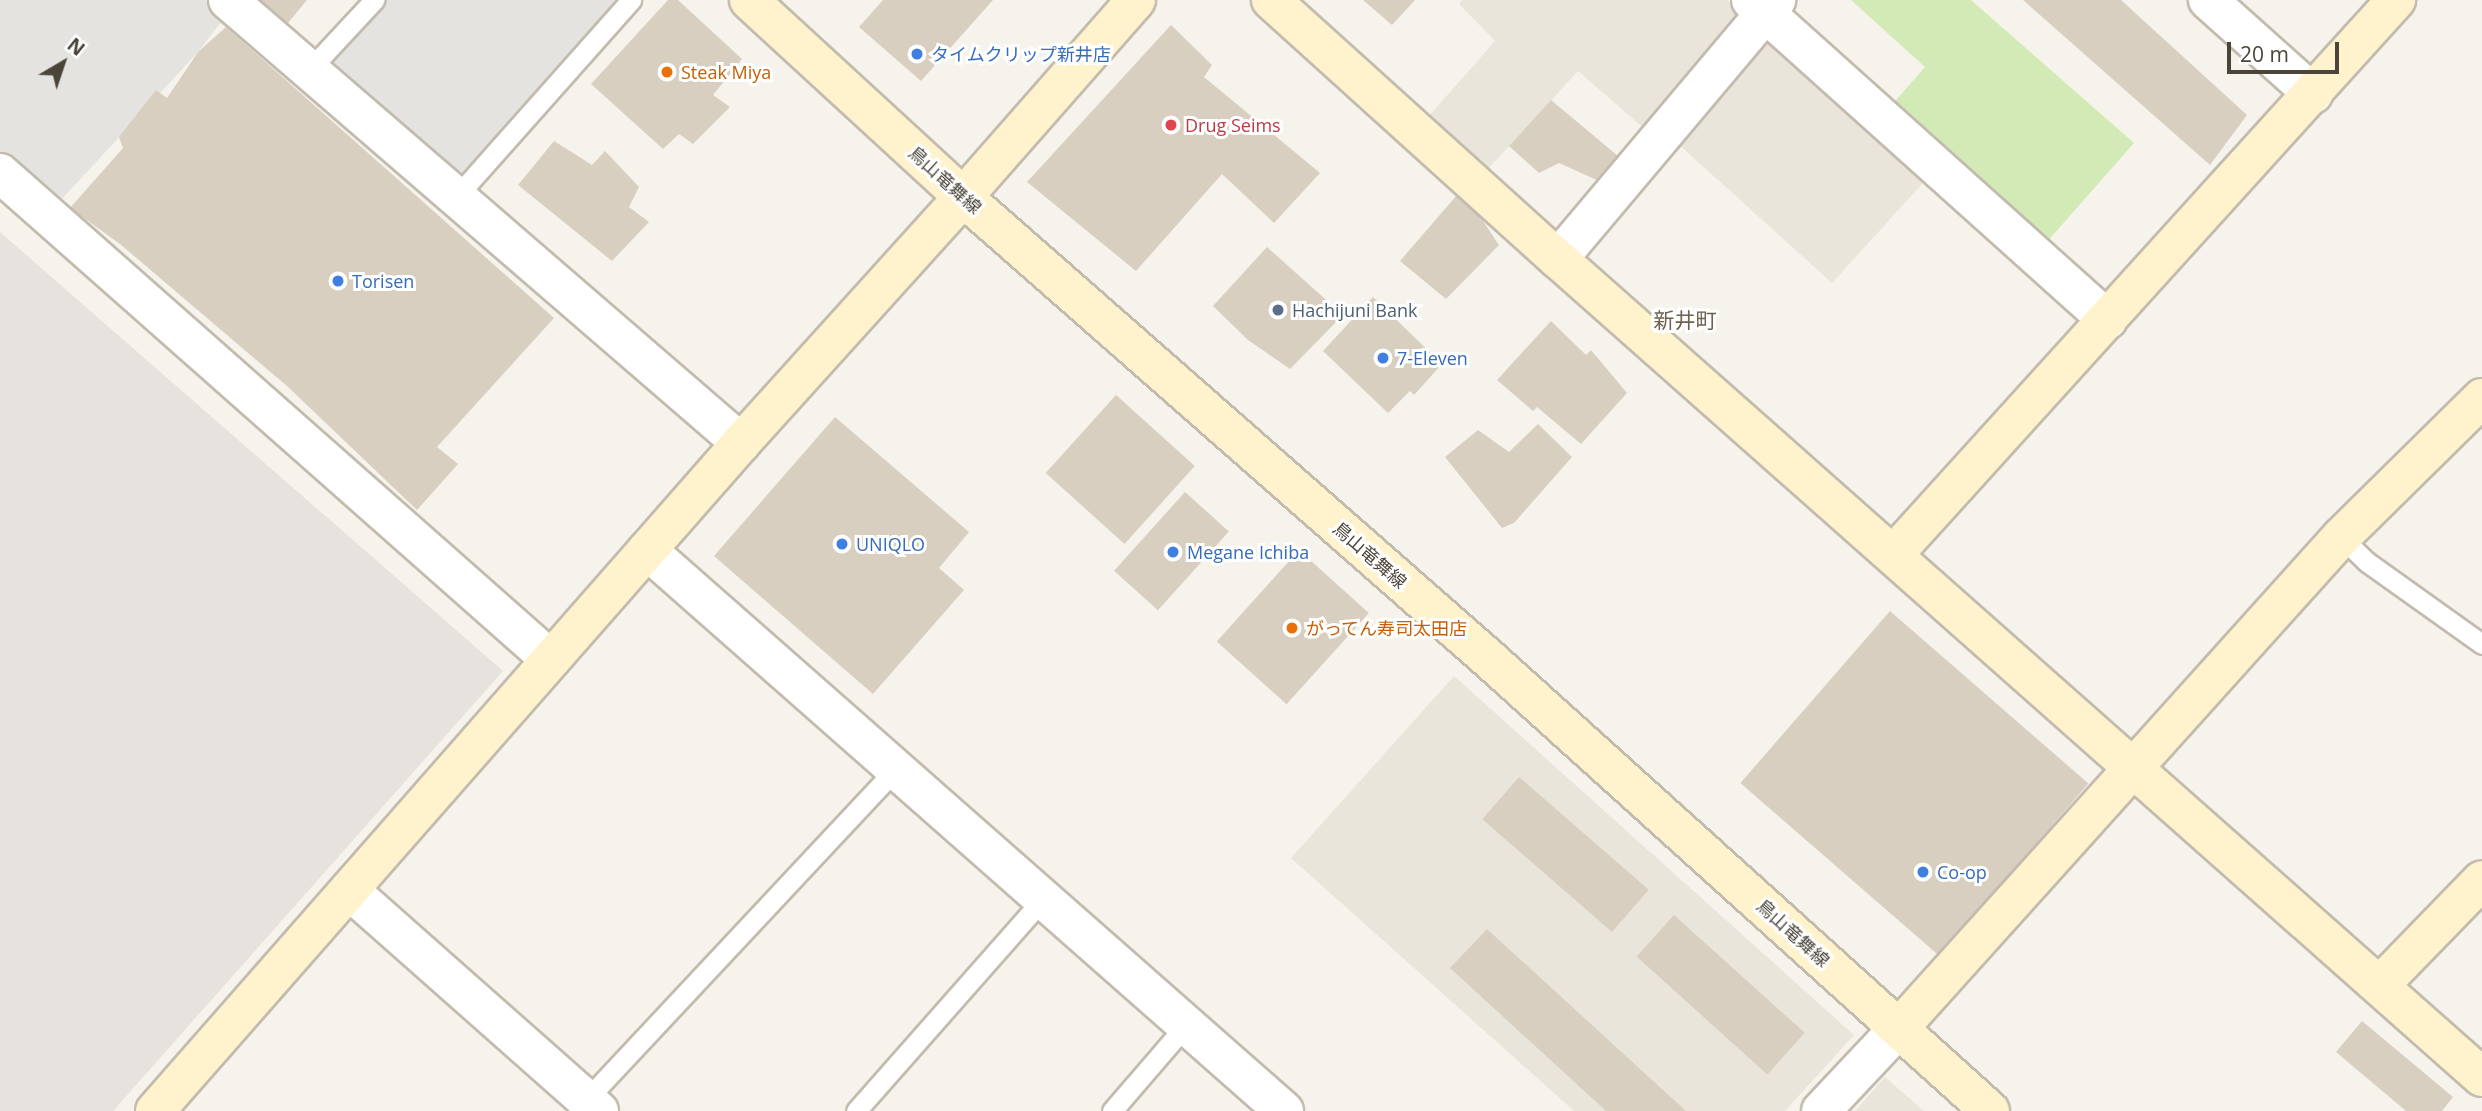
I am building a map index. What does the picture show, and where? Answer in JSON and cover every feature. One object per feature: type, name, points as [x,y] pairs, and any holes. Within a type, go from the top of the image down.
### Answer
[{"type":"street","points":[[228,0],[741,443]]},
{"type":"street","name":"鳥山竜舞線","points":[[749,0],[964,197],[1488,658],[1990,1111]]},
{"type":"street","points":[[155,1111],[741,443],[964,197],[1136,0]]},
{"type":"street","points":[[1270,0],[1558,259],[2482,1077]]},
{"type":"street","points":[[2208,0],[2313,94]]},
{"type":"street","points":[[1894,555],[2396,0]]},
{"type":"street","points":[[1558,259],[1764,4],[2108,320]]},
{"type":"street","points":[[0,173],[551,660]]},
{"type":"street","points":[[1821,1111],[1900,1027],[2341,537],[2482,398]]},
{"type":"street","points":[[647,550],[1284,1111]]},
{"type":"street","points":[[2380,985],[2482,880]]},
{"type":"street","points":[[349,890],[593,1105]]},
{"type":"lane","points":[[309,71],[373,0]]},
{"type":"lane","points":[[456,197],[631,0]]},
{"type":"lane","points":[[2341,537],[2367,562],[2482,644]]},
{"type":"lane","points":[[593,1105],[896,769]]},
{"type":"lane","points":[[856,1111],[1043,899]]},
{"type":"lane","points":[[1112,1111],[1186,1025]]},
{"type":"shaded area","points":[[0,0],[228,0],[234,5],[198,52],[47,215],[0,173]]},
{"type":"shaded area","points":[[373,0],[631,0],[456,197],[309,70]]},
{"type":"shaded area","points":[[1462,0],[1727,0],[1737,8],[1735,23],[1648,132],[1578,71],[1486,171],[1428,117],[1495,41],[1459,4]]},
{"type":"shaded area","points":[[1767,43],[1923,183],[1832,283],[1677,143],[1756,44]]},
{"type":"shaded area","points":[[0,232],[503,671],[113,1111],[0,1111]]},
{"type":"shaded area","points":[[1454,676],[1854,1035],[1785,1111],[1574,1111],[1291,858]]},
{"type":"shaded area","points":[[1885,1077],[1924,1111],[1855,1111]]},
{"type":"green space","points":[[1851,0],[1971,0],[2134,143],[2045,244],[1890,107],[1925,67]]},
{"type":"building","points":[[252,0],[307,0],[283,29]]},
{"type":"building","name":"Steak Miya","points":[[668,0],[678,0],[742,59],[713,95],[730,107],[693,144],[679,134],[663,149],[591,84]]},
{"type":"building","name":"タイムクリップ新井店","points":[[883,0],[993,0],[921,81],[859,27]]},
{"type":"building","points":[[1363,0],[1415,0],[1392,25]]},
{"type":"building","points":[[2023,0],[2121,0],[2247,115],[2210,165]]},
{"type":"building","name":"Drug Seims","points":[[1171,25],[1212,65],[1204,77],[1320,173],[1274,223],[1222,174],[1136,271],[1027,182]]},
{"type":"building","name":"Torisen","points":[[226,27],[554,318],[437,447],[458,464],[417,510],[287,386],[120,244],[70,208],[123,148],[119,137],[156,90],[167,98],[198,52]]},
{"type":"building","points":[[1551,100],[1618,156],[1599,181],[1559,163],[1539,173],[1509,146]]},
{"type":"building","points":[[554,141],[592,165],[605,151],[639,187],[629,207],[649,222],[612,261],[518,185]]},
{"type":"building","points":[[1457,195],[1483,221],[1499,245],[1446,299],[1400,261]]},
{"type":"building","name":"Hachijuni Bank","points":[[1267,247],[1343,315],[1290,369],[1248,340],[1213,306]]},
{"type":"building","name":"7-Eleven","points":[[1373,297],[1442,364],[1414,395],[1410,391],[1388,413],[1323,351]]},
{"type":"building","points":[[1551,321],[1586,355],[1591,350],[1627,393],[1581,444],[1537,407],[1533,411],[1497,380]]},
{"type":"building","points":[[1116,395],[1195,466],[1125,544],[1046,473]]},
{"type":"building","name":"UNIQLO","points":[[835,417],[969,532],[939,568],[964,590],[873,694],[714,556]]},
{"type":"building","points":[[1538,424],[1572,457],[1514,523],[1502,528],[1445,457],[1478,430],[1509,452]]},
{"type":"building","name":"Megane Ichiba","points":[[1185,492],[1229,531],[1158,610],[1114,571]]},
{"type":"building","name":"がってん寿司太田店","points":[[1299,550],[1369,613],[1287,704],[1217,641]]},
{"type":"building","name":"Co-op","points":[[1890,611],[2088,784],[1939,956],[1740,783]]},
{"type":"building","points":[[1519,777],[1649,890],[1612,932],[1482,819]]},
{"type":"building","points":[[1674,915],[1805,1033],[1767,1074],[1637,957]]},
{"type":"building","points":[[1487,929],[1686,1111],[1606,1111],[1450,968]]},
{"type":"building","points":[[2362,1021],[2453,1097],[2442,1111],[2406,1111],[2336,1052]]},
{"type":"place","name":"タイムクリップ新井店","points":[[917,54]]},
{"type":"place","name":"Steak Miya","points":[[667,72]]},
{"type":"place","name":"Drug Seims","points":[[1171,125]]},
{"type":"place","name":"Torisen","points":[[338,281]]},
{"type":"place","name":"Hachijuni Bank","points":[[1278,310]]},
{"type":"place","name":"7-Eleven","points":[[1383,358]]},
{"type":"place","name":"UNIQLO","points":[[842,544]]},
{"type":"place","name":"Megane Ichiba","points":[[1173,552]]},
{"type":"place","name":"がってん寿司太田店","points":[[1292,628]]},
{"type":"place","name":"Co-op","points":[[1923,872]]},
{"type":"district","name":"新井町","points":[[1685,320]]}]
